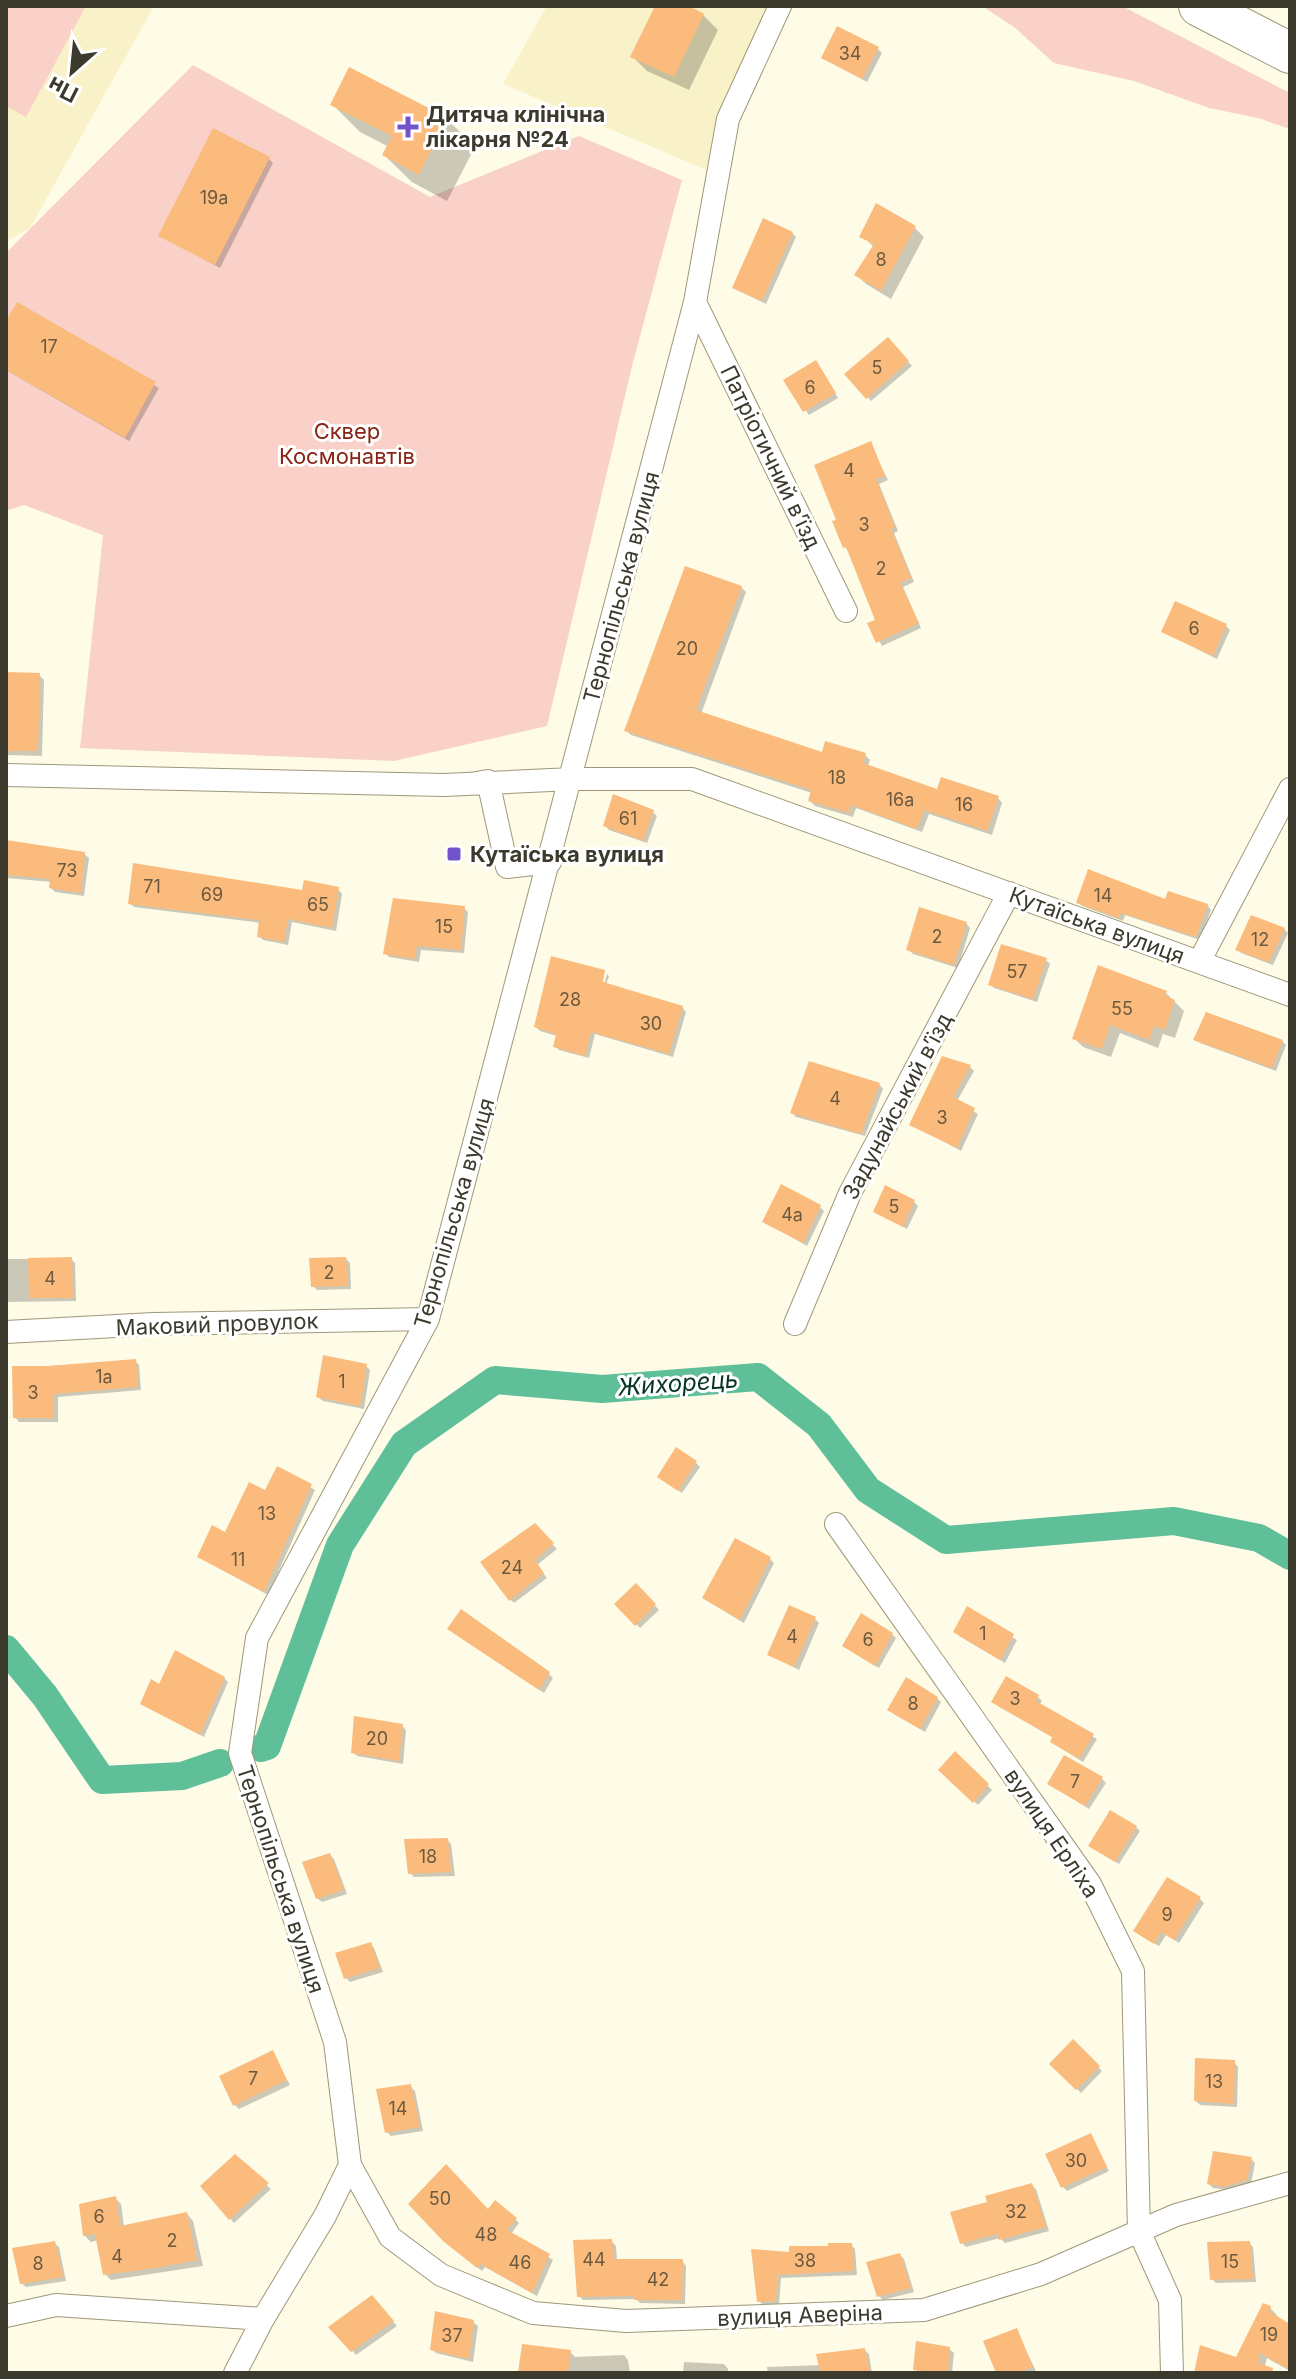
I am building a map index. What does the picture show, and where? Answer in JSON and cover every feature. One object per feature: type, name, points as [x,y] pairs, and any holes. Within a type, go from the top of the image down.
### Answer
[{"type":"highway","points":[[1199,6],[1290,53]]},
{"type":"street","name":"Тернопільська вулиця","points":[[350,2165],[335,2042],[240,1753],[257,1638],[428,1319],[695,302],[728,119],[780,6]]},
{"type":"street","name":"Патріотичний в’їзд","points":[[695,302],[846,611]]},
{"type":"street","name":"Кутаїська вулиця","points":[[6,775],[462,784],[572,779],[692,779],[1290,995]]},
{"type":"street","points":[[462,784],[488,781],[507,867],[550,862]]},
{"type":"street","points":[[1199,962],[1290,789]]},
{"type":"street","name":"Задунайський в’їзд","points":[[795,1324],[850,1193],[1009,893]]},
{"type":"street","name":"Маковий провулок","points":[[6,1332],[153,1324],[428,1319]]},
{"type":"street","name":"вулиця Ерліха","points":[[836,1524],[1090,1884],[1133,1971],[1139,2231],[1170,2300],[1172,2373]]},
{"type":"street","points":[[235,2373],[263,2319],[325,2216],[350,2165]]},
{"type":"street","name":"вулиця Аверіна","points":[[350,2165],[390,2237],[441,2275],[533,2313],[626,2321],[924,2310],[1041,2274],[1176,2215],[1290,2183]]},
{"type":"street","points":[[6,2316],[56,2305],[263,2319]]},
{"type":"shaded area","points":[[6,6],[154,6],[30,228],[6,241]]},
{"type":"shaded area","points":[[547,6],[770,6],[723,107],[707,170],[503,84]]},
{"type":"green space","points":[[6,6],[86,6],[26,117],[6,106]]},
{"type":"green space","points":[[982,6],[1122,6],[1290,93],[1290,129],[1258,118],[1209,108],[1134,81],[1054,63],[1014,27]]},
{"type":"green space","name":"Сквер Космонавтів","points":[[193,65],[430,197],[579,136],[682,180],[632,366],[547,726],[394,761],[80,748],[103,535],[24,505],[6,511],[6,253]]},
{"type":"building","points":[[655,6],[689,6],[704,14],[674,77],[630,57]]},
{"type":"building","points":[[837,26],[879,47],[862,79],[821,58]]},
{"type":"building","name":"Дитяча клінічна лікарня №24","points":[[349,67],[448,118],[419,175],[382,155],[392,136],[330,105]]},
{"type":"building","points":[[213,128],[270,157],[215,265],[158,236]]},
{"type":"building","points":[[876,203],[916,226],[881,291],[854,275],[874,244],[859,237]]},
{"type":"building","points":[[763,218],[793,232],[762,301],[732,288]]},
{"type":"building","points":[[17,302],[156,382],[125,438],[6,370],[6,321]]},
{"type":"building","points":[[888,337],[909,361],[866,399],[844,374]]},
{"type":"building","points":[[816,360],[836,393],[803,412],[783,380]]},
{"type":"building","points":[[871,441],[885,476],[876,479],[895,527],[891,529],[911,578],[900,583],[919,623],[876,643],[867,623],[875,620],[846,547],[843,548],[832,521],[836,520],[814,465]]},
{"type":"building","points":[[685,566],[742,586],[696,710],[822,752],[825,741],[866,753],[863,763],[937,789],[941,777],[999,796],[987,831],[924,810],[917,829],[851,805],[849,813],[808,801],[811,790],[624,731]]},
{"type":"building","points":[[1175,601],[1227,624],[1213,656],[1161,632]]},
{"type":"building","points":[[6,672],[40,673],[38,751],[6,751]]},
{"type":"building","points":[[613,794],[654,810],[643,841],[603,826]]},
{"type":"building","points":[[6,840],[85,852],[81,893],[49,888],[50,879],[6,875]]},
{"type":"building","points":[[133,863],[302,890],[304,880],[339,887],[332,928],[288,919],[284,942],[257,937],[259,920],[128,904]]},
{"type":"building","points":[[1088,869],[1165,899],[1168,891],[1208,904],[1196,937],[1121,913],[1119,918],[1076,903]]},
{"type":"building","points":[[393,898],[465,906],[461,950],[417,946],[415,959],[383,954]]},
{"type":"building","points":[[919,907],[967,922],[954,965],[906,950]]},
{"type":"building","points":[[1251,915],[1285,928],[1269,962],[1235,950]]},
{"type":"building","points":[[1001,944],[1047,958],[1033,999],[988,985]]},
{"type":"building","points":[[551,956],[605,970],[603,982],[683,1006],[669,1054],[591,1032],[585,1056],[553,1047],[556,1034],[534,1027]]},
{"type":"building","points":[[1098,965],[1167,991],[1165,996],[1175,1000],[1165,1030],[1154,1026],[1149,1040],[1110,1025],[1102,1049],[1072,1039]]},
{"type":"building","points":[[1206,1012],[1283,1040],[1272,1068],[1193,1040]]},
{"type":"building","points":[[942,1056],[971,1065],[953,1097],[975,1108],[957,1148],[909,1125]]},
{"type":"building","points":[[809,1061],[880,1083],[861,1134],[790,1113]]},
{"type":"building","points":[[781,1184],[821,1205],[803,1243],[762,1222]]},
{"type":"building","points":[[885,1185],[915,1200],[903,1227],[873,1212]]},
{"type":"building","points":[[72,1257],[73,1298],[29,1298],[28,1258]]},
{"type":"building","points":[[346,1257],[348,1286],[311,1287],[309,1258]]},
{"type":"building","points":[[323,1355],[367,1364],[360,1406],[316,1397]]},
{"type":"building","points":[[136,1359],[138,1387],[54,1394],[54,1418],[13,1418],[12,1366]]},
{"type":"building","points":[[676,1447],[697,1461],[678,1491],[657,1477]]},
{"type":"building","points":[[277,1466],[312,1484],[264,1592],[197,1557],[212,1525],[225,1532],[249,1482],[265,1490]]},
{"type":"building","points":[[535,1523],[554,1543],[535,1560],[544,1573],[509,1601],[480,1562]]},
{"type":"building","points":[[735,1538],[771,1557],[740,1620],[702,1598]]},
{"type":"building","points":[[636,1583],[656,1604],[635,1626],[614,1604]]},
{"type":"building","points":[[789,1605],[816,1617],[794,1667],[767,1655]]},
{"type":"building","points":[[967,1606],[1014,1634],[1000,1660],[953,1632]]},
{"type":"building","points":[[461,1609],[550,1672],[539,1690],[447,1629]]},
{"type":"building","points":[[861,1613],[893,1633],[875,1666],[842,1646]]},
{"type":"building","points":[[175,1650],[225,1677],[200,1735],[140,1704],[151,1679],[159,1684]]},
{"type":"building","points":[[1006,1676],[1039,1695],[1036,1701],[1094,1734],[1079,1759],[1050,1742],[1052,1737],[991,1702]]},
{"type":"building","points":[[906,1677],[938,1697],[920,1729],[887,1710]]},
{"type":"building","points":[[354,1716],[403,1724],[399,1761],[351,1753]]},
{"type":"building","points":[[955,1751],[989,1784],[973,1803],[938,1770]]},
{"type":"building","points":[[1064,1755],[1103,1777],[1085,1806],[1047,1784]]},
{"type":"building","points":[[1110,1810],[1137,1826],[1115,1862],[1088,1846]]},
{"type":"building","points":[[448,1838],[451,1872],[408,1874],[404,1839]]},
{"type":"building","points":[[330,1853],[344,1890],[316,1899],[302,1862]]},
{"type":"building","points":[[1167,1877],[1201,1897],[1174,1940],[1161,1932],[1154,1944],[1133,1931]]},
{"type":"building","points":[[371,1942],[380,1968],[344,1979],[335,1953]]},
{"type":"building","points":[[1073,2039],[1100,2066],[1076,2090],[1049,2064]]},
{"type":"building","points":[[273,2050],[287,2080],[233,2106],[219,2076]]},
{"type":"building","points":[[1195,2058],[1235,2060],[1234,2104],[1194,2101]]},
{"type":"building","points":[[411,2084],[420,2127],[385,2133],[376,2089]]},
{"type":"building","points":[[1091,2133],[1107,2167],[1061,2188],[1045,2154]]},
{"type":"building","points":[[1213,2151],[1252,2157],[1247,2180],[1224,2187],[1207,2184]]},
{"type":"building","points":[[235,2154],[269,2183],[229,2220],[200,2186]]},
{"type":"building","points":[[446,2164],[488,2209],[495,2200],[517,2218],[507,2230],[550,2254],[532,2293],[480,2264],[477,2268],[443,2241],[408,2204]]},
{"type":"building","points":[[1032,2183],[1046,2227],[999,2240],[997,2234],[960,2244],[950,2212],[987,2202],[985,2196]]},
{"type":"building","points":[[116,2196],[120,2226],[187,2212],[197,2260],[103,2275],[95,2234],[83,2236],[79,2204]]},
{"type":"building","points":[[612,2239],[614,2259],[683,2259],[682,2300],[634,2300],[634,2296],[577,2297],[573,2240]]},
{"type":"building","points":[[55,2241],[63,2277],[20,2284],[12,2248]]},
{"type":"building","points":[[1250,2241],[1253,2279],[1210,2280],[1207,2242]]},
{"type":"building","points":[[828,2243],[852,2243],[854,2271],[778,2275],[776,2301],[757,2302],[751,2249],[789,2252],[789,2246],[828,2246]]},
{"type":"building","points":[[900,2253],[911,2288],[877,2297],[866,2262]]},
{"type":"building","points":[[372,2295],[394,2321],[351,2352],[328,2327]]},
{"type":"building","points":[[1263,2303],[1271,2306],[1270,2312],[1290,2324],[1290,2370],[1260,2353],[1258,2363],[1273,2368],[1272,2373],[1194,2373],[1200,2345],[1236,2357]]},
{"type":"building","points":[[435,2311],[474,2320],[469,2359],[430,2350]]},
{"type":"building","points":[[1017,2328],[1033,2367],[1018,2373],[996,2373],[983,2341]]},
{"type":"building","points":[[916,2341],[950,2347],[948,2373],[913,2370]]},
{"type":"building","points":[[522,2344],[571,2350],[568,2373],[518,2373]]},
{"type":"building","points":[[865,2348],[870,2373],[820,2373],[816,2354]]},
{"type":"waterway","name":"Жихорець","points":[[261,1748],[267,1746],[340,1545],[404,1444],[495,1380],[602,1389],[758,1377],[819,1425],[868,1490],[946,1540],[1174,1521],[1259,1538],[1290,1556]]},
{"type":"waterway","name":"Жихорець","points":[[6,1649],[45,1696],[102,1780],[182,1776],[220,1763]]},
{"type":"place","name":"Дитяча клінічна лікарня №24","points":[[408,127]]},
{"type":"place","name":"Кутаїська вулиця","points":[[454,854]]}]
